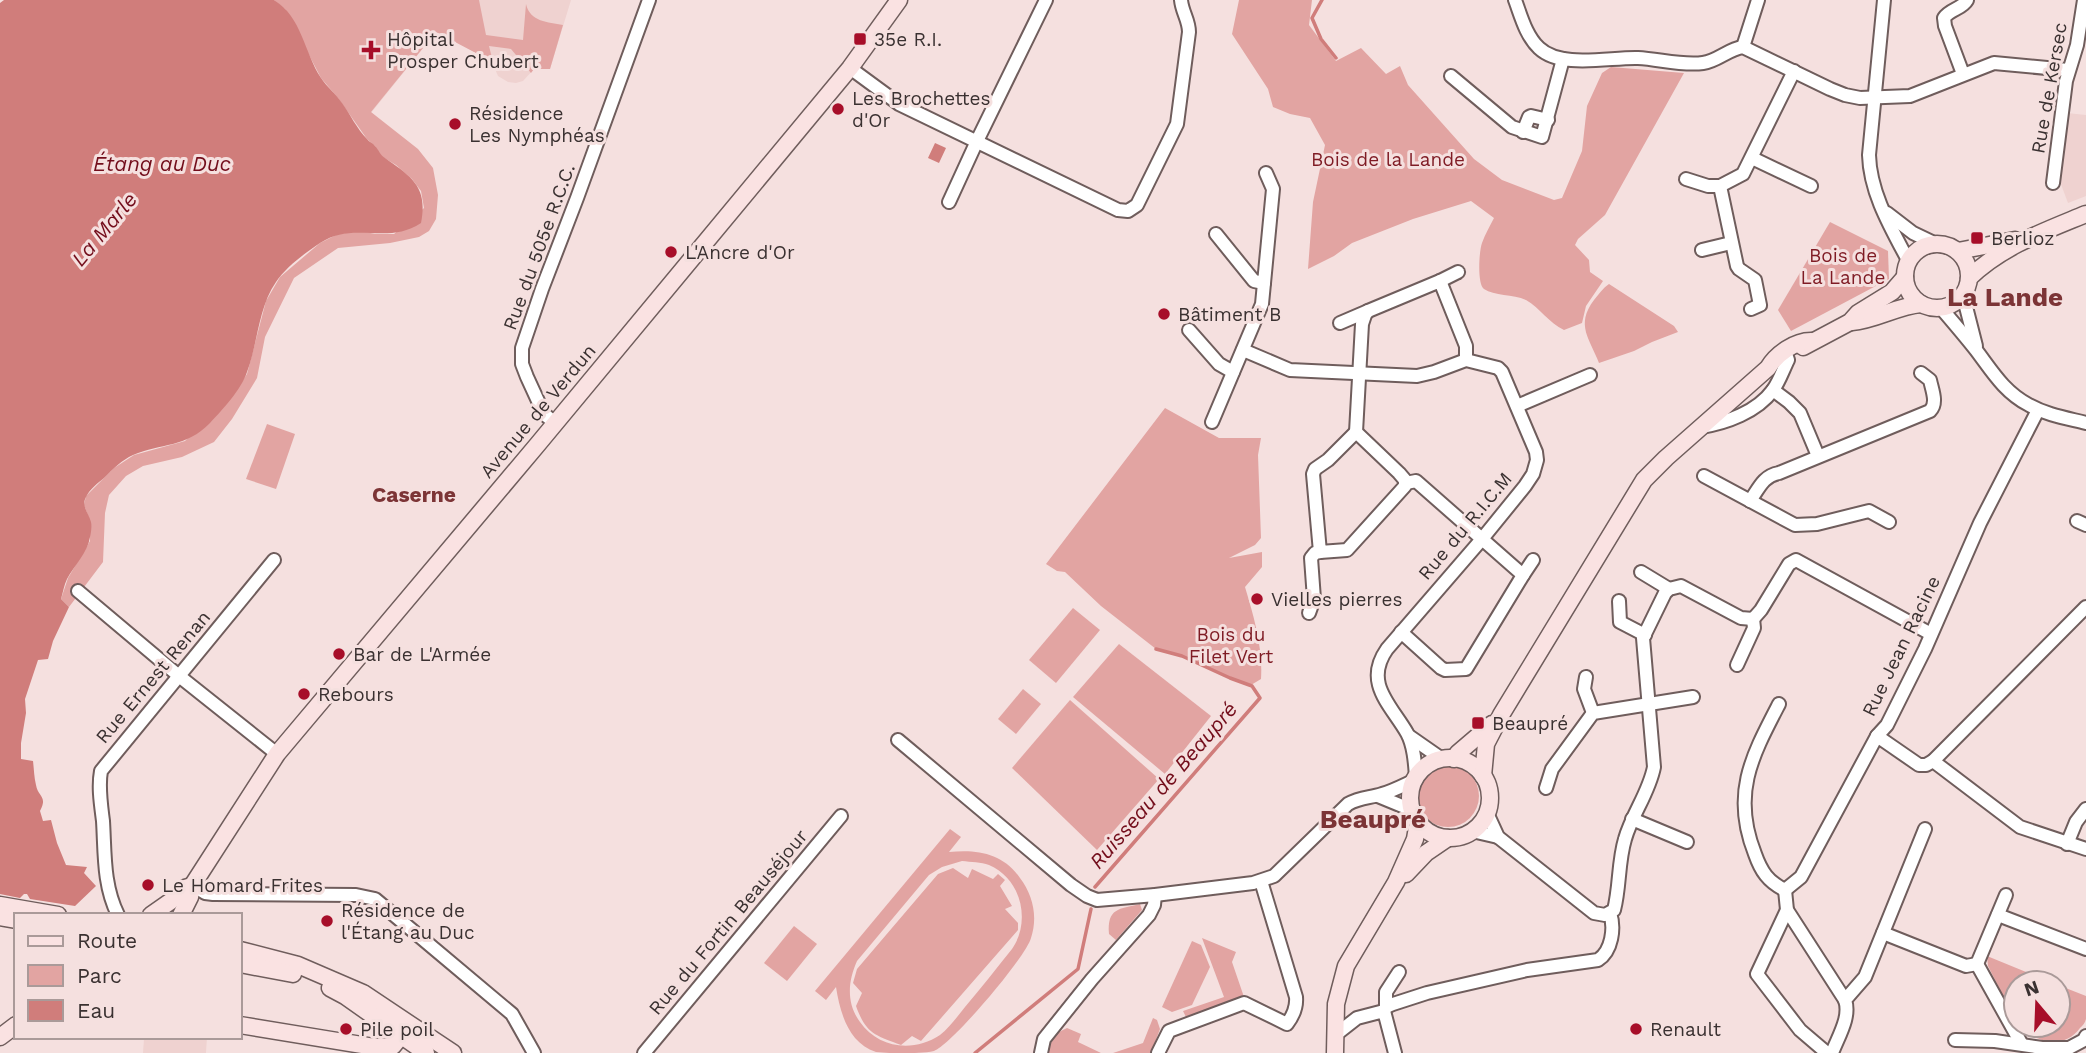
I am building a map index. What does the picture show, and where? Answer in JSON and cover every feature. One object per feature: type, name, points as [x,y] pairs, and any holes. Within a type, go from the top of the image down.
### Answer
[{"type":"street","name":"Rue du 505e R.C.C.","points":[[555,423],[544,414],[527,377],[522,364],[522,348],[649,0]]},
{"type":"street","name":"Avenue de Verdun","points":[[182,913],[192,886],[277,754],[850,68],[899,0]]},
{"type":"street","points":[[949,202],[1046,0]]},
{"type":"street","points":[[850,68],[899,104],[1118,210],[1128,211],[1137,205],[1177,124],[1189,29],[1181,0]]},
{"type":"street","points":[[1515,0],[1535,44],[1545,53],[1563,59],[1638,58],[1695,64],[1710,62],[1743,47],[1845,95],[1860,98],[1910,96],[1983,65],[1999,62],[2068,70]]},
{"type":"street","points":[[1743,47],[1758,0]]},
{"type":"street","points":[[1884,0],[1869,155],[1873,187],[1907,269],[1910,293],[1921,304],[1931,308],[1941,308],[1957,302],[1963,295],[1969,278],[1968,268],[1958,251],[1913,233],[1884,211]]},
{"type":"street","points":[[1963,74],[1944,18],[1949,12],[1964,6],[1967,0]]},
{"type":"street","name":"Rue de Kersec","points":[[2053,183],[2068,70],[2077,46],[2084,0]]},
{"type":"street","points":[[1451,76],[1512,127],[1542,137],[1563,59]]},
{"type":"street","points":[[1686,179],[1708,186],[1720,186],[1743,174],[1794,71]]},
{"type":"street","points":[[1752,158],[1811,186]]},
{"type":"street","points":[[1212,422],[1262,304],[1273,189],[1266,173]]},
{"type":"street","points":[[1720,186],[1739,269],[1755,279],[1760,305],[1751,309]]},
{"type":"street","points":[[1969,278],[1995,257],[2025,239],[2086,214]]},
{"type":"street","points":[[1216,234],[1254,281],[1264,283]]},
{"type":"street","points":[[1958,251],[2025,239]]},
{"type":"street","points":[[1702,250],[1731,243]]},
{"type":"street","points":[[1850,322],[1858,313],[1892,292],[1920,249],[1936,244]]},
{"type":"street","points":[[1340,323],[1458,272]]},
{"type":"street","points":[[1242,350],[1290,370],[1417,376],[1434,372],[1466,360],[1466,346],[1440,281]]},
{"type":"street","points":[[1963,295],[1978,353]]},
{"type":"street","points":[[1768,368],[1777,365],[1811,341],[1850,322],[1921,304]]},
{"type":"street","points":[[1941,308],[1978,353],[1986,367],[2010,392],[2038,410],[2086,423]]},
{"type":"street","points":[[1320,552],[1313,474],[1314,469],[1328,460],[1356,432],[1362,324],[1368,311]]},
{"type":"street","points":[[1189,330],[1219,364],[1233,372]]},
{"type":"street","points":[[1378,796],[1415,816],[1427,830],[1437,836],[1448,838],[1465,835],[1481,823],[1487,813],[1489,794],[1483,776],[1486,744],[1636,492],[1652,471],[1768,368],[1772,360],[1805,341],[1811,341]]},
{"type":"street","points":[[1700,427],[1714,425],[1748,412],[1773,390],[1787,357]]},
{"type":"street","name":"Rue du R.I.C.M","points":[[1415,779],[1415,757],[1409,736],[1387,702],[1378,681],[1378,668],[1384,653],[1525,486],[1537,460],[1517,406],[1498,368],[1466,360]]},
{"type":"street","points":[[1751,501],[1766,477],[1930,411],[1934,401],[1930,380],[1922,373]]},
{"type":"street","points":[[1517,406],[1590,374]]},
{"type":"street","points":[[1773,390],[1800,413],[1818,456]]},
{"type":"street","name":"Rue Jean Racine","points":[[1785,890],[1801,877],[1877,736],[1887,726],[1925,649],[1980,523],[2038,410]]},
{"type":"street","points":[[1356,432],[1406,483]]},
{"type":"street","points":[[1704,476],[1797,526],[1817,524],[1869,511],[1889,522]]},
{"type":"street","points":[[1406,483],[1416,481],[1523,575]]},
{"type":"street","points":[[1309,613],[1314,598],[1311,558],[1315,553],[1347,550],[1406,483]]},
{"type":"street","name":"Rue Ernest Renan","points":[[117,913],[106,877],[101,771],[274,560]]},
{"type":"street","points":[[1401,632],[1441,668],[1466,669],[1533,560]]},
{"type":"street","points":[[1737,664],[1754,628],[1753,619],[1789,564],[1796,560],[1931,634]]},
{"type":"street","points":[[1641,572],[1669,589],[1681,586],[1741,618],[1753,619]]},
{"type":"street","points":[[1472,831],[1498,837],[1594,913],[1599,915],[1614,910],[1623,843],[1651,780],[1654,767],[1643,642],[1669,589]]},
{"type":"street","points":[[78,591],[277,754]]},
{"type":"street","points":[[1619,601],[1620,622],[1645,635]]},
{"type":"street","points":[[1877,736],[1919,765],[1933,761],[2086,607]]},
{"type":"street","points":[[1586,677],[1584,690],[1593,713]]},
{"type":"street","points":[[1546,788],[1552,769],[1593,713],[1693,697]]},
{"type":"street","points":[[1779,704],[1751,762],[1746,786],[1745,814],[1751,844],[1762,871],[1772,884],[1785,890],[1787,910],[1844,1000],[1846,1017],[1829,1053],[1800,1030],[1757,974],[1787,910]]},
{"type":"street","points":[[1335,1053],[1336,1004],[1342,978],[1352,954],[1396,882],[1415,839],[1415,816],[1410,795],[1415,779],[1425,767],[1458,753],[1502,715]]},
{"type":"street","name":"Rue du R.I.C.M","points":[[1409,736],[1448,759]]},
{"type":"street","points":[[898,740],[1087,896],[1097,900],[1261,881],[1274,876],[1348,804],[1359,798],[1378,796],[1415,779]]},
{"type":"street","points":[[1448,759],[1470,764],[1483,776]]},
{"type":"street","points":[[1933,761],[2020,827],[2086,849]]},
{"type":"street","points":[[2067,844],[2076,822],[2086,809]]},
{"type":"street","points":[[1487,813],[1498,837]]},
{"type":"street","name":"Rue du Fortin Beauséjour","points":[[644,1053],[841,816]]},
{"type":"street","points":[[1632,819],[1687,842]]},
{"type":"street","points":[[1844,1000],[1865,977],[1925,829]]},
{"type":"street","points":[[1396,882],[1426,853],[1448,838]]},
{"type":"street","points":[[1158,1053],[1169,1031],[1244,1003],[1293,1027],[1296,998],[1261,881]]},
{"type":"street","name":"Avenue de Verdun","points":[[154,913],[185,888],[192,886]]},
{"type":"street","points":[[192,886],[205,893],[221,895],[356,895],[376,899],[512,1014],[534,1053]]},
{"type":"street","points":[[1041,1053],[1044,1039],[1092,979],[1149,915],[1155,895]]},
{"type":"street","points":[[1977,964],[2006,895]]},
{"type":"street","points":[[0,905],[46,913]]},
{"type":"street","points":[[1334,1035],[1357,1018],[1427,993],[1527,970],[1598,960],[1604,957],[1609,946],[1612,920],[1610,913]]},
{"type":"street","points":[[1998,915],[2086,949]]},
{"type":"street","points":[[1883,933],[1966,967],[1977,964]]},
{"type":"street","points":[[243,955],[298,965],[363,993],[405,1030],[419,1051]]},
{"type":"street","points":[[1977,964],[2021,1043]]},
{"type":"street","points":[[1395,1053],[1385,1009],[1386,992],[1399,972]]},
{"type":"street","points":[[1336,1004],[1357,1018]]},
{"type":"street","points":[[242,1025],[374,1047],[393,1046],[405,1030]]},
{"type":"street","points":[[0,1038],[14,1027]]},
{"type":"street","points":[[405,1030],[453,1053]]},
{"type":"street","points":[[1955,1040],[2068,1048],[2084,1040],[2086,1036]]},
{"type":"shaded area","name":"Hôpital Prosper Chubert","points":[[293,0],[571,0],[550,69],[534,69],[523,81],[508,82],[498,76],[492,62],[437,31],[371,113],[306,14]]},
{"type":"shaded area","points":[[2067,113],[2086,115],[2086,196],[2068,203],[2059,179]]},
{"type":"shaded area","points":[[144,1039],[207,1039],[206,1053],[143,1053]]},
{"type":"green space","points":[[274,0],[479,0],[486,35],[523,40],[526,4],[536,18],[563,25],[550,69],[534,69],[531,73],[511,49],[489,46],[493,62],[436,32],[371,112],[418,149],[433,168],[438,195],[436,219],[429,231],[419,237],[390,243],[338,248],[294,278],[265,337],[257,378],[232,419],[214,442],[182,457],[143,466],[126,476],[109,495],[105,513],[103,562],[69,607],[61,599],[68,578],[90,541],[90,521],[84,505],[86,496],[114,468],[134,455],[185,441],[237,389],[247,374],[266,301],[280,277],[320,243],[338,234],[361,231],[394,234],[424,208],[421,191],[396,165],[381,156],[367,139],[321,78],[285,9]]},
{"type":"green space","name":"Bois de la Lande","points":[[1239,0],[1312,0],[1309,25],[1336,61],[1361,48],[1386,74],[1400,66],[1408,85],[1474,159],[1502,180],[1554,200],[1562,198],[1582,151],[1587,106],[1602,73],[1611,67],[1684,73],[1605,215],[1578,239],[1575,245],[1589,260],[1590,272],[1603,281],[1586,306],[1582,323],[1564,330],[1526,300],[1484,289],[1479,274],[1480,253],[1494,218],[1471,201],[1413,219],[1352,243],[1308,269],[1313,202],[1325,145],[1310,118],[1273,107],[1268,89],[1232,34]]},
{"type":"green space","name":"Bois de La Lande","points":[[1830,222],[1888,251],[1889,279],[1791,331],[1778,310]]},
{"type":"green space","points":[[1609,284],[1674,326],[1678,332],[1599,363],[1586,332],[1586,317],[1594,300]]},
{"type":"green space","name":"Bois du Filet Vert","points":[[1165,408],[1219,438],[1261,438],[1258,455],[1261,538],[1255,545],[1229,558],[1262,552],[1262,567],[1245,587],[1261,656],[1261,679],[1251,685],[1182,656],[1156,649],[1101,606],[1065,572],[1057,571],[1046,564]]},
{"type":"green space","points":[[267,424],[295,434],[276,489],[246,479]]},
{"type":"green space","points":[[1073,608],[1100,630],[1056,683],[1029,660]]},
{"type":"green space","points":[[1119,644],[1211,716],[1165,774],[1073,697]]},
{"type":"green space","points":[[1023,689],[1041,704],[1016,734],[998,719]]},
{"type":"green space","points":[[1070,700],[1159,779],[1097,850],[1012,768]]},
{"type":"green space","points":[[1448,765],[1460,767],[1470,774],[1477,784],[1477,808],[1470,818],[1460,825],[1448,827],[1436,825],[1426,818],[1419,808],[1417,796],[1419,784],[1426,774],[1436,767]]},
{"type":"green space","points":[[950,829],[961,837],[949,852],[979,852],[997,858],[1013,870],[1028,892],[1033,906],[1034,922],[1026,948],[971,1017],[934,1051],[886,1053],[866,1048],[858,1042],[847,1026],[836,987],[826,1000],[815,991]],"holes":[[[962,861],[989,865],[1009,880],[1016,891],[1022,914],[1018,938],[1012,949],[940,1035],[930,1041],[908,1046],[876,1038],[860,1022],[852,1007],[850,984],[857,961],[929,875],[942,867]]]},
{"type":"green space","points":[[953,868],[968,878],[972,869],[993,879],[998,874],[1005,880],[1000,886],[1012,906],[1005,909],[1018,923],[1018,930],[921,1041],[912,1036],[901,1045],[878,1036],[864,1023],[856,1006],[862,993],[853,983],[857,969],[938,874]]},
{"type":"green space","points":[[1140,904],[1142,910],[1116,940],[1109,934],[1112,914]]},
{"type":"green space","points":[[794,926],[817,944],[787,981],[764,963]]},
{"type":"green space","points":[[1202,938],[1236,952],[1232,962],[1244,997],[1187,1019],[1183,1011],[1224,997]]},
{"type":"green space","points":[[1192,941],[1201,945],[1210,967],[1192,1005],[1172,1012],[1162,1007]]},
{"type":"green space","points":[[1987,956],[2019,969],[2002,969],[2002,994],[1988,966]]},
{"type":"green space","points":[[2072,990],[2086,996],[2086,1019],[2073,1035]]},
{"type":"green space","points":[[1153,1018],[1157,1020],[1160,1029],[1151,1053],[1113,1053],[1143,1043]]},
{"type":"green space","points":[[1067,1028],[1081,1034],[1078,1042],[1101,1053],[1045,1053],[1052,1038]]},
{"type":"green space","points":[[2041,1039],[2067,1039],[2058,1042]]},
{"type":"water","name":"Étang au Duc","points":[[4,0],[274,0],[297,25],[315,68],[360,131],[383,157],[416,184],[423,211],[421,223],[408,230],[333,236],[290,266],[280,276],[265,303],[244,379],[220,412],[192,437],[125,459],[86,497],[85,507],[91,525],[89,543],[65,584],[61,599],[69,607],[53,641],[48,659],[38,660],[25,699],[26,713],[21,743],[21,759],[33,761],[37,789],[43,799],[40,811],[43,821],[51,820],[66,865],[87,867],[84,873],[96,886],[75,906],[30,899],[27,894],[20,898],[0,894],[0,3]]},
{"type":"water","points":[[935,143],[946,148],[939,163],[928,158]]},
{"type":"waterway","points":[[1322,0],[1312,18],[1321,39],[1336,58]]},
{"type":"waterway","name":"Ruisseau de Beaupré","points":[[1095,887],[1260,698],[1252,686],[1182,656],[1156,649]]},
{"type":"waterway","name":"Ruisseau de Beaupré","points":[[975,1053],[1078,969],[1091,909]]},
{"type":"place","name":"35e R.I.","points":[[860,39]]},
{"type":"place","name":"Hôpital Prosper Chubert","points":[[371,50]]},
{"type":"place","name":"Les Brochettes d'Or","points":[[838,109]]},
{"type":"place","name":"Résidence Les Nymphéas","points":[[455,124]]},
{"type":"place","name":"Berlioz","points":[[1977,238]]},
{"type":"place","name":"L'Ancre d'Or","points":[[671,252]]},
{"type":"place","name":"Bâtiment B","points":[[1164,314]]},
{"type":"place","name":"Vielles pierres","points":[[1257,599]]},
{"type":"place","name":"Bar de L'Armée","points":[[339,654]]},
{"type":"place","name":"Rebours","points":[[304,694]]},
{"type":"place","name":"Beaupré","points":[[1478,723]]},
{"type":"place","name":"Le Homard Frites","points":[[148,885]]},
{"type":"place","name":"Résidence de l'Étang au Duc","points":[[327,921]]},
{"type":"place","name":"Pile poil","points":[[346,1029]]},
{"type":"place","name":"Renault","points":[[1636,1029]]},
{"type":"district","name":"La Lande","points":[[2005,297]]},
{"type":"district","name":"Caserne","points":[[414,494]]},
{"type":"district","name":"Beaupré","points":[[1373,819]]},
{"type":"water label","name":"La Marle","points":[[104,229]]}]
